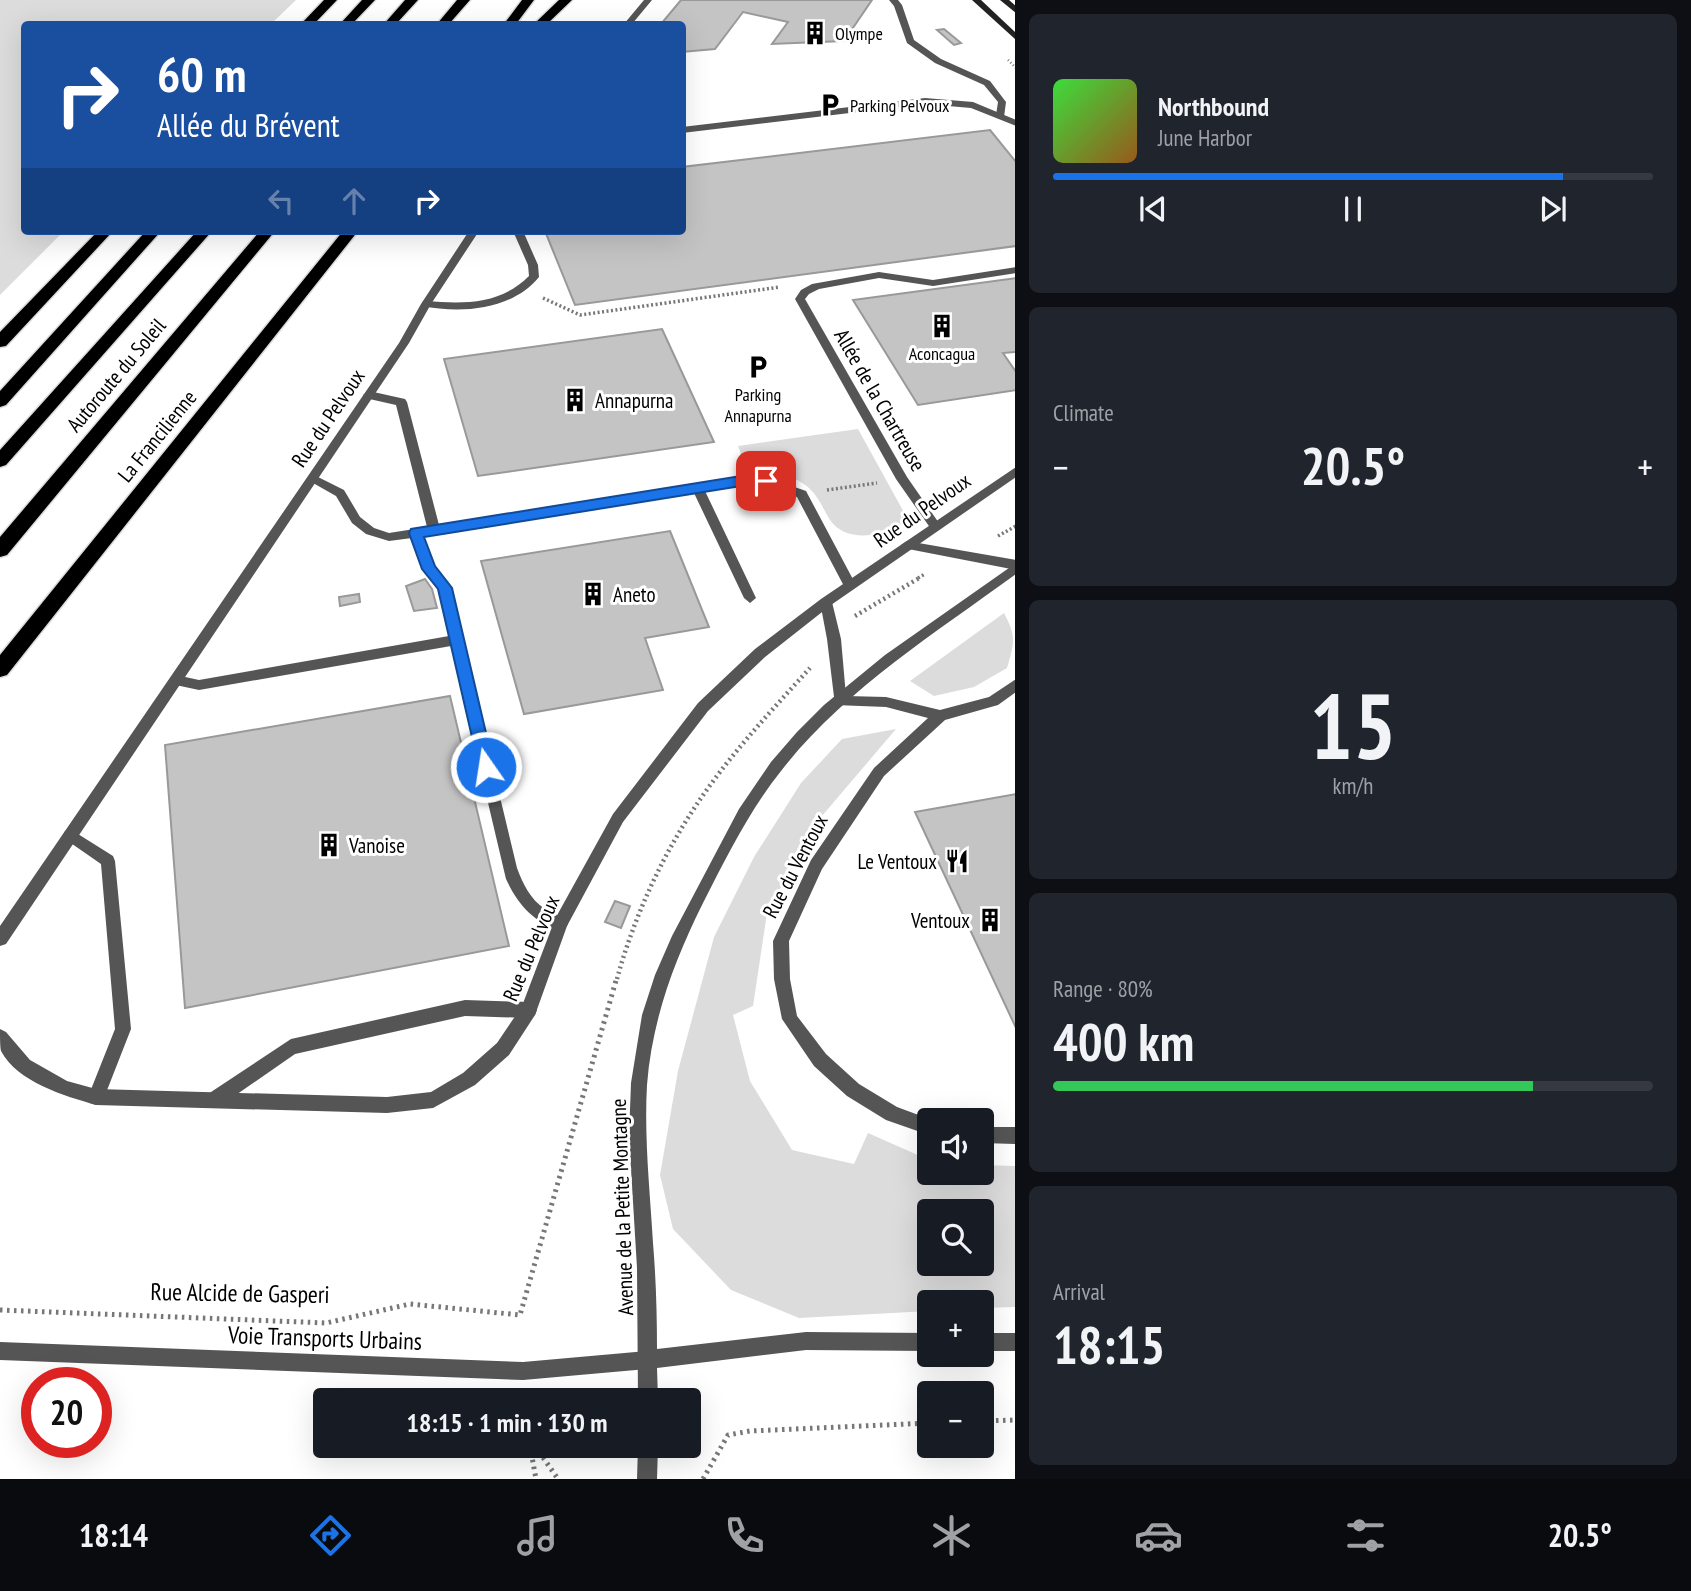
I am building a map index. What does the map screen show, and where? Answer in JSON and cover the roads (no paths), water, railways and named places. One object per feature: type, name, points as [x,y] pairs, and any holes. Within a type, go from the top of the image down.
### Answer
[{"type":"highway","points":[[310,21],[331,0]]},
{"type":"highway","points":[[349,21],[369,0]]},
{"type":"highway","points":[[393,21],[412,0]]},
{"type":"highway","points":[[446,21],[464,0]]},
{"type":"highway","points":[[512,21],[528,0]]},
{"type":"highway","points":[[543,21],[566,0]]},
{"type":"highway","points":[[0,342],[102,235]]},
{"type":"highway","points":[[0,401],[150,235]]},
{"type":"highway","name":"Autoroute du Soleil","points":[[0,461],[201,235]]},
{"type":"highway","name":"Autoroute du Soleil","points":[[0,550],[265,235]]},
{"type":"highway","name":"La Francilienne","points":[[0,669],[348,235]]},
{"type":"main road","points":[[975,0],[1015,37]]},
{"type":"street","points":[[630,21],[648,0]]},
{"type":"street","points":[[893,0],[898,5],[910,41],[938,61],[987,83],[1002,102],[1001,115]]},
{"type":"street","points":[[686,130],[925,101],[973,105],[1015,122]]},
{"type":"street","name":"Rue du Pelvoux","points":[[0,939],[404,343],[471,235]]},
{"type":"street","points":[[426,304],[459,308],[509,298],[524,289],[534,277],[533,265],[520,235]]},
{"type":"street","name":"Allée de la Chartreuse","points":[[935,526],[902,479],[800,299],[805,292],[816,286],[879,275],[933,283],[1015,270]]},
{"type":"street","points":[[369,395],[401,402],[434,530]]},
{"type":"street","name":"Rue du Pelvoux","points":[[0,1037],[24,1066],[64,1088],[96,1097],[387,1105],[433,1100],[468,1079],[503,1049],[529,1010],[560,925],[618,818],[703,707],[760,653],[826,602],[1015,472]]},
{"type":"street","points":[[312,479],[340,494],[356,520],[370,531],[389,537],[741,481],[766,481],[802,494],[850,585]]},
{"type":"street","points":[[698,488],[750,598]]},
{"type":"street","points":[[416,533],[429,569],[444,588],[509,868],[517,892],[538,914],[560,925]]},
{"type":"street","points":[[907,545],[1015,566]]},
{"type":"street","name":"Avenue de la Petite Montagne","points":[[648,1388],[646,1270],[637,1122],[642,1055],[661,980],[686,921],[734,830],[775,767],[811,726],[881,665],[1015,567]]},
{"type":"street","points":[[826,602],[834,639],[840,701],[886,702],[940,716]]},
{"type":"street","points":[[176,680],[199,685],[457,640]]},
{"type":"street","name":"Rue du Ventoux","points":[[917,1123],[892,1114],[853,1090],[820,1059],[790,1019],[782,979],[780,941],[816,865],[879,772],[940,716],[992,701],[1015,685]]},
{"type":"street","points":[[70,835],[108,860],[122,1029],[96,1097]]},
{"type":"street","points":[[214,1100],[291,1047],[465,1008],[529,1010]]},
{"type":"street","points":[[994,1135],[1015,1136]]},
{"type":"street","points":[[648,1360],[806,1341],[917,1342]]},
{"type":"street","points":[[994,1342],[1015,1342]]},
{"type":"street","name":"Voie Transports Urbains","points":[[0,1351],[523,1371],[648,1360]]},
{"type":"street","points":[[647,1479],[648,1458]]},
{"type":"place","name":"Olympe","points":[[815,33]]},
{"type":"place","name":"Parking Pelvoux","points":[[830,105]]},
{"type":"place","name":"Aconcagua","points":[[942,326]]},
{"type":"place","name":"Parking Annapurna","points":[[758,367]]},
{"type":"place","name":"Annapurna","points":[[575,400]]},
{"type":"place","name":"Aneto","points":[[593,594]]},
{"type":"place","name":"Vanoise","points":[[329,845]]},
{"type":"place","name":"Le Ventoux","points":[[957,861]]},
{"type":"place","name":"Ventoux","points":[[990,920]]}]
